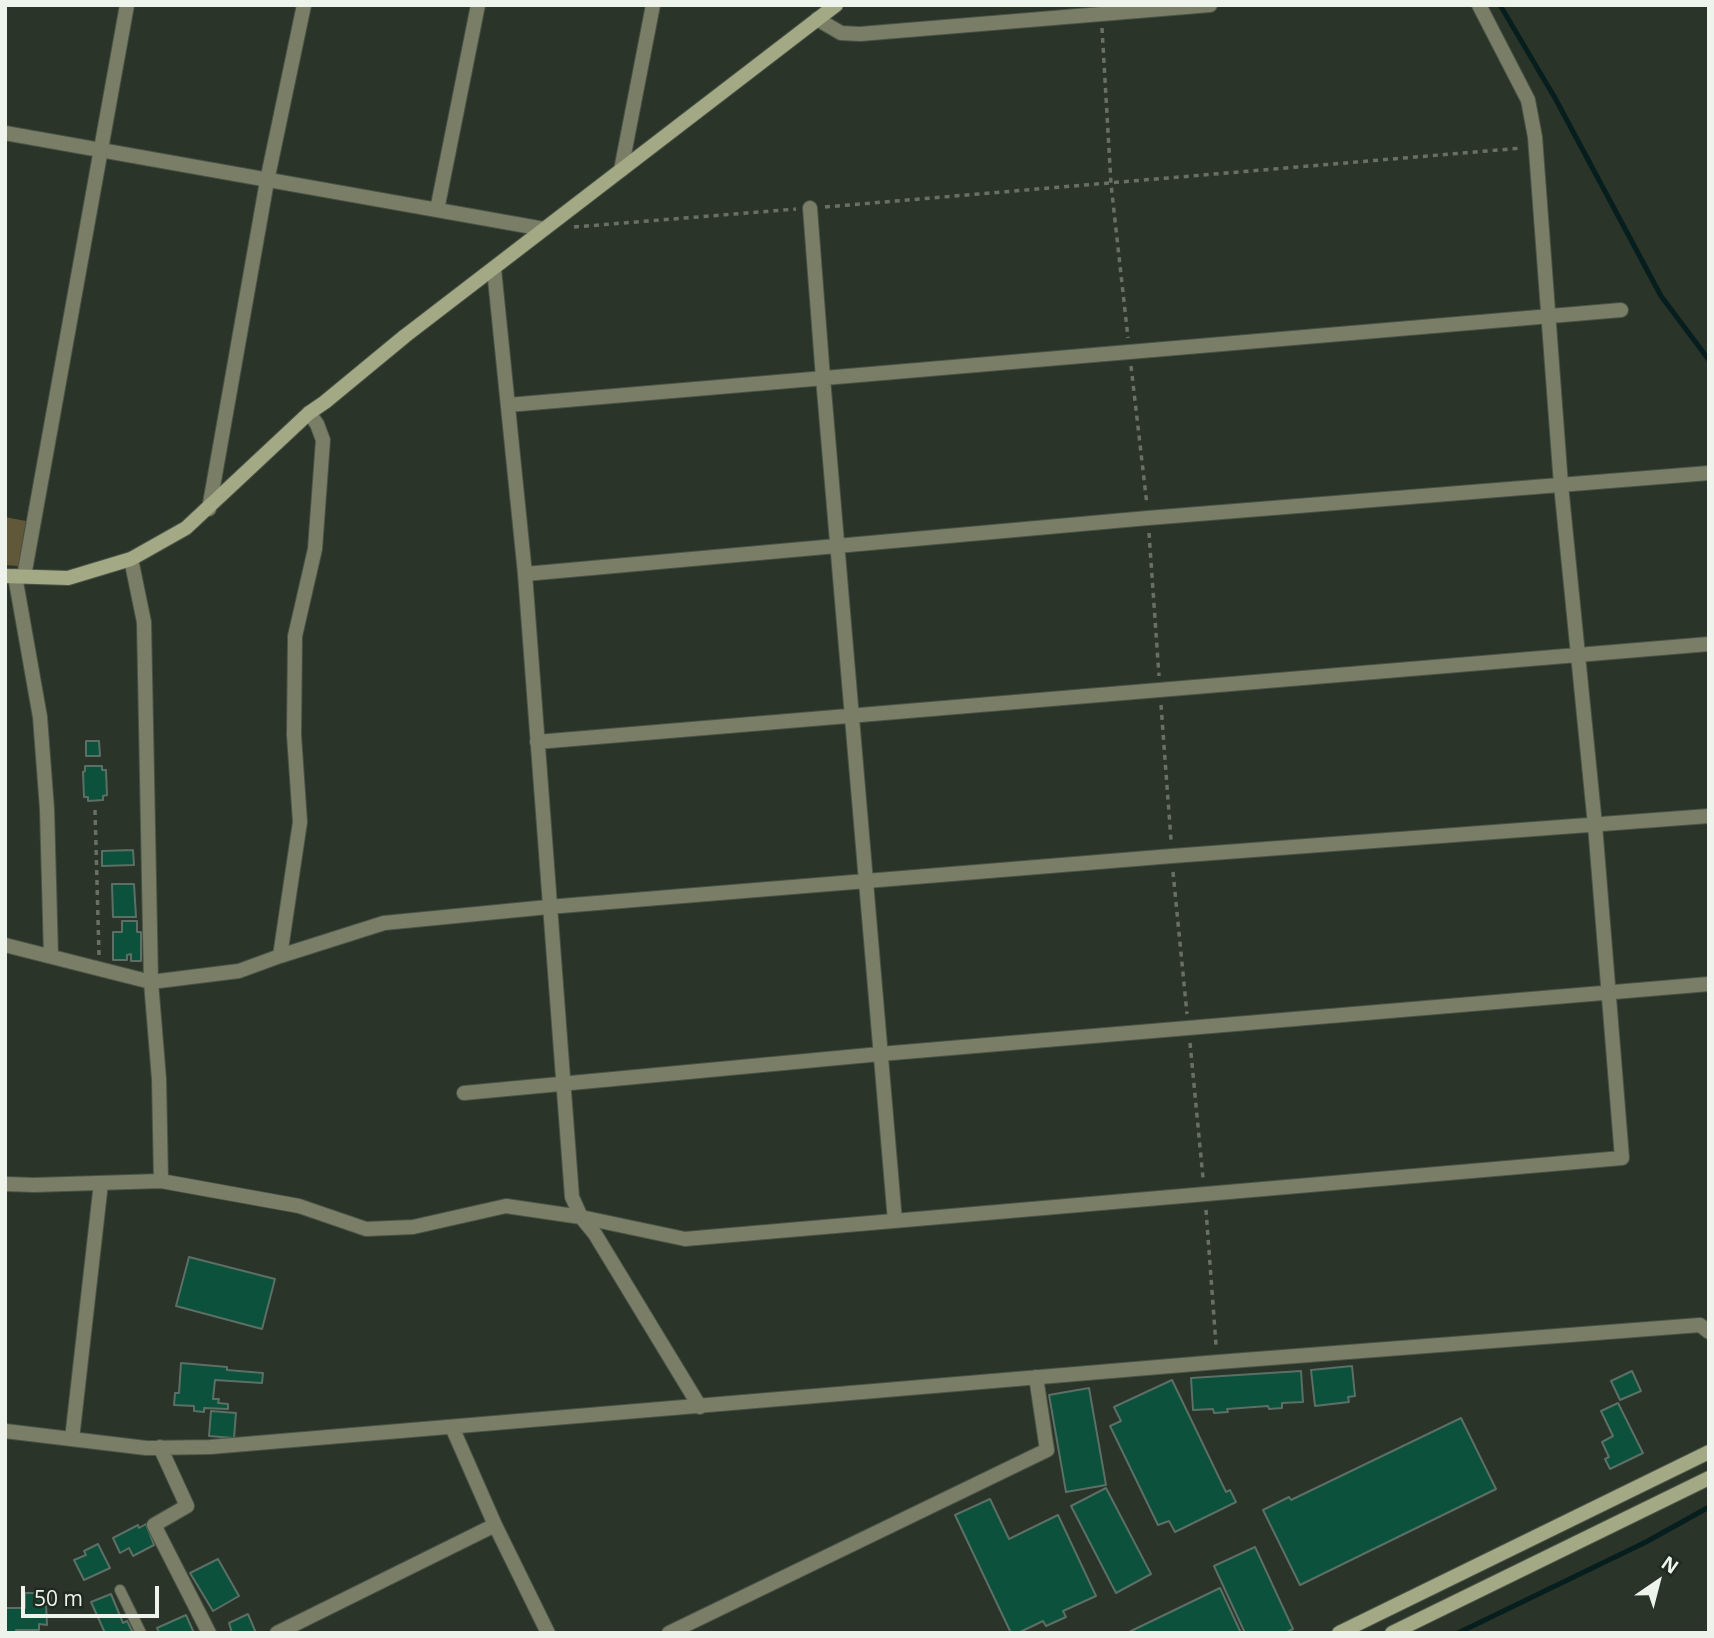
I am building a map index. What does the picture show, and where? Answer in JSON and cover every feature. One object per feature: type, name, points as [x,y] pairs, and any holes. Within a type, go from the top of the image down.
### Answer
[{"type":"street","points":[[51,956],[47,809],[40,717],[15,576],[127,5]]},
{"type":"street","points":[[209,509],[267,180],[304,5]]},
{"type":"street","points":[[437,210],[478,5]]},
{"type":"street","points":[[621,170],[653,5]]},
{"type":"street","points":[[15,576],[68,578],[131,559],[186,528],[309,413],[836,5]]},
{"type":"street","points":[[817,19],[841,33],[860,34],[1210,5]]},
{"type":"street","points":[[5,1184],[161,1181],[299,1206],[366,1229],[413,1227],[506,1206],[581,1217],[685,1239],[1622,1158],[1595,825],[1560,485],[1536,147],[1528,100],[1479,5]]},
{"type":"street","points":[[5,132],[544,229]]},
{"type":"street","points":[[810,208],[895,1221]]},
{"type":"street","points":[[494,269],[525,574],[548,907],[572,1197],[581,1217],[700,1407]]},
{"type":"street","points":[[508,405],[1621,310]]},
{"type":"street","points":[[280,956],[300,822],[294,735],[295,636],[315,550],[323,440],[309,413]]},
{"type":"street","points":[[525,574],[1709,472]]},
{"type":"street","points":[[131,559],[144,622],[151,982],[159,1079],[161,1181]]},
{"type":"street","points":[[537,742],[1709,644]]},
{"type":"street","points":[[5,944],[151,982],[239,971],[384,923],[1172,856],[1709,816]]},
{"type":"street","points":[[464,1093],[880,1054],[1709,984]]},
{"type":"street","points":[[72,1439],[101,1183]]},
{"type":"street","points":[[5,1431],[160,1447],[210,1447],[1217,1362],[1700,1325],[1709,1332]]},
{"type":"street","points":[[669,1633],[1047,1450],[1036,1377]]},
{"type":"street","points":[[452,1427],[495,1525],[548,1633]]},
{"type":"street","points":[[160,1447],[187,1506],[154,1525],[209,1633]]},
{"type":"street","points":[[1339,1633],[1709,1452]]},
{"type":"street","points":[[1392,1633],[1709,1478]]},
{"type":"street","points":[[277,1633],[495,1525]]},
{"type":"lane","points":[[120,1590],[141,1633]]},
{"type":"path","points":[[1101,14],[1111,184]]},
{"type":"path","points":[[571,228],[1536,147]]},
{"type":"path","points":[[94,810],[99,968]]},
{"type":"path","points":[[1205,1194],[1217,1362]]},
{"type":"shaded area","points":[[5,517],[26,521],[18,566],[5,565]]},
{"type":"building","points":[[86,741],[99,741],[100,756],[86,756]]},
{"type":"building","points":[[85,766],[102,766],[102,770],[106,770],[107,795],[103,796],[103,800],[88,801],[88,797],[84,797]]},
{"type":"building","points":[[133,850],[134,865],[102,866],[102,851]]},
{"type":"building","points":[[112,884],[134,884],[136,917],[113,917]]},
{"type":"building","points":[[122,921],[137,921],[137,932],[141,932],[141,961],[131,961],[131,954],[127,955],[127,960],[113,960],[113,932],[122,932]]},
{"type":"building","points":[[189,1257],[275,1279],[262,1329],[176,1306]]},
{"type":"building","points":[[181,1363],[263,1373],[262,1383],[215,1380],[213,1399],[219,1399],[218,1403],[228,1404],[228,1409],[204,1408],[204,1412],[194,1411],[194,1406],[174,1405],[175,1393],[179,1393]]},
{"type":"building","points":[[1352,1366],[1355,1396],[1348,1397],[1349,1402],[1315,1406],[1311,1370]]},
{"type":"building","points":[[1301,1371],[1303,1402],[1282,1403],[1282,1408],[1269,1409],[1268,1406],[1227,1409],[1228,1412],[1214,1413],[1213,1409],[1193,1410],[1191,1378]]},
{"type":"building","points":[[1632,1371],[1641,1391],[1620,1400],[1611,1381]]},
{"type":"building","points":[[1172,1380],[1226,1492],[1230,1490],[1236,1502],[1175,1532],[1169,1521],[1158,1525],[1110,1426],[1121,1421],[1114,1407]]},
{"type":"building","points":[[1089,1388],[1106,1485],[1066,1492],[1049,1395]]},
{"type":"building","points":[[1618,1403],[1643,1453],[1610,1469],[1605,1459],[1609,1457],[1602,1442],[1613,1436],[1601,1411]]},
{"type":"building","points":[[211,1411],[236,1413],[234,1438],[209,1436]]},
{"type":"building","points":[[1461,1418],[1496,1489],[1300,1585],[1263,1510],[1289,1497],[1291,1500]]},
{"type":"building","points":[[1106,1488],[1151,1574],[1116,1593],[1071,1506]]},
{"type":"building","points":[[990,1499],[1009,1539],[1058,1515],[1096,1596],[1063,1611],[1066,1617],[1046,1626],[1043,1621],[1018,1633],[1011,1633],[955,1515]]},
{"type":"building","points":[[146,1524],[154,1545],[133,1556],[129,1548],[120,1553],[113,1538],[138,1525],[139,1528]]},
{"type":"building","points":[[98,1544],[110,1568],[84,1580],[74,1560],[86,1555],[84,1551]]},
{"type":"building","points":[[1255,1547],[1293,1629],[1285,1633],[1245,1633],[1214,1566]]},
{"type":"building","points":[[218,1559],[239,1596],[213,1611],[190,1573]]},
{"type":"building","points":[[1220,1588],[1241,1633],[1129,1633],[1129,1632]]},
{"type":"building","points":[[25,1593],[51,1593],[51,1604],[46,1603],[47,1625],[39,1624],[39,1630],[5,1633],[5,1608],[25,1608]]},
{"type":"building","points":[[111,1594],[123,1623],[127,1621],[133,1633],[105,1633],[91,1602]]},
{"type":"building","points":[[248,1614],[256,1633],[232,1633],[229,1623]]},
{"type":"building","points":[[186,1615],[194,1633],[159,1633],[157,1628]]},
{"type":"waterway","points":[[1500,5],[1555,98],[1661,296],[1709,360]]},
{"type":"waterway","points":[[1458,1633],[1646,1542],[1709,1507]]}]
